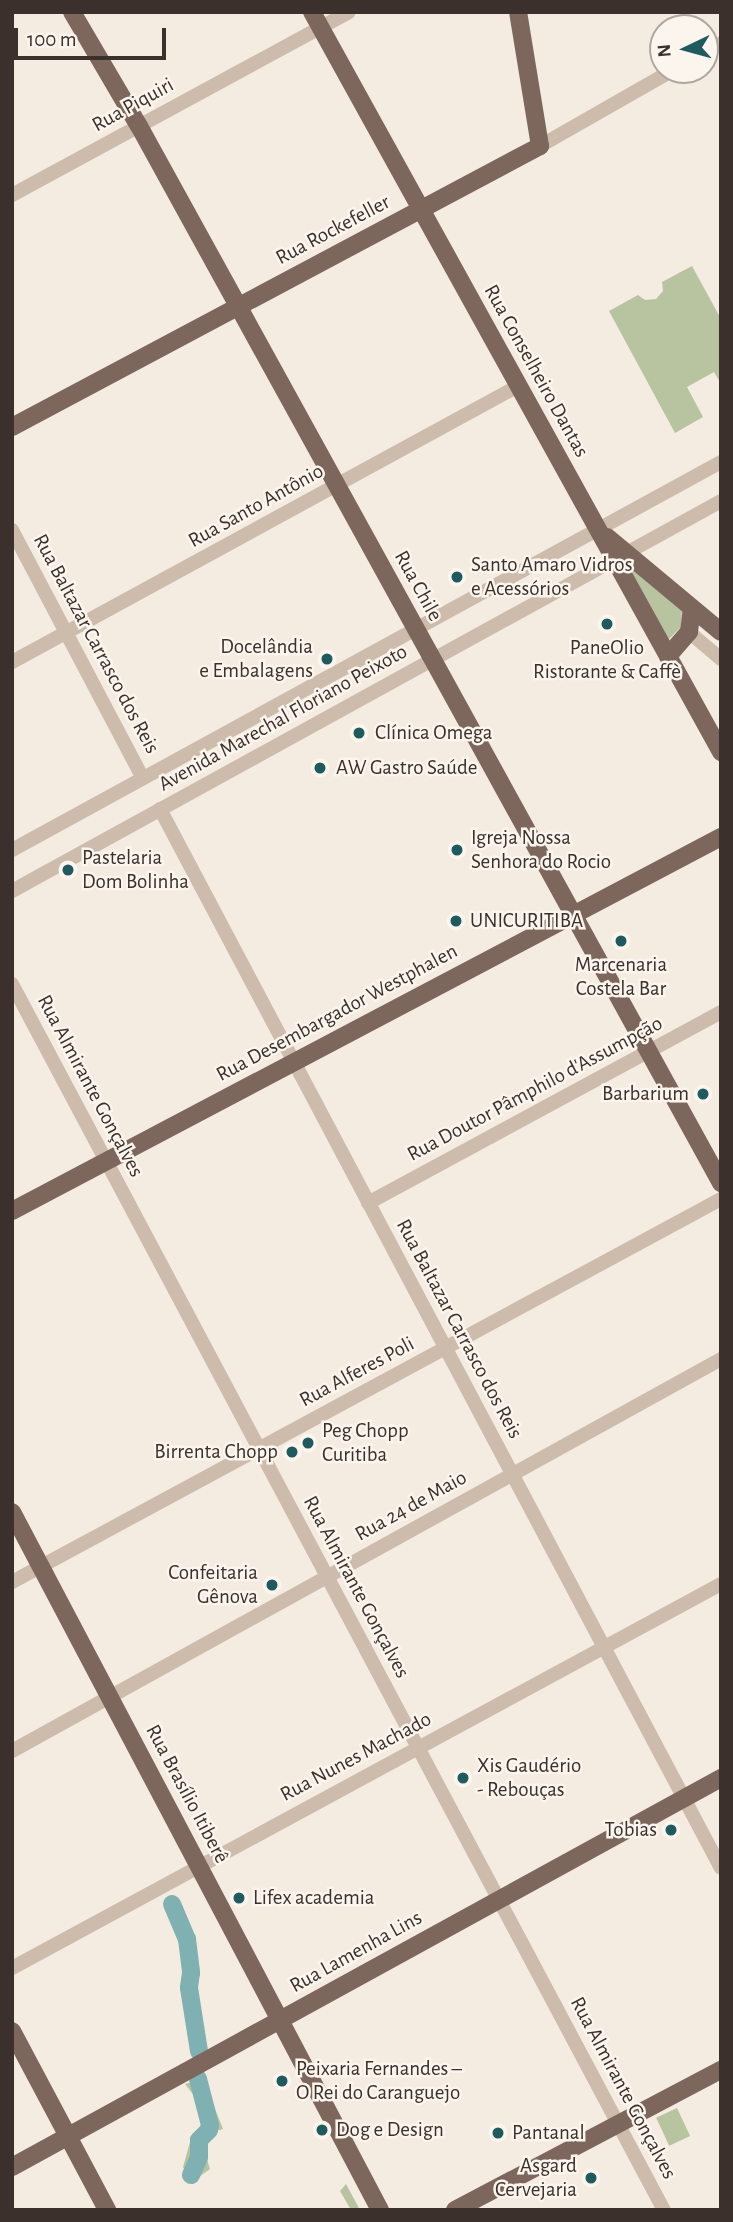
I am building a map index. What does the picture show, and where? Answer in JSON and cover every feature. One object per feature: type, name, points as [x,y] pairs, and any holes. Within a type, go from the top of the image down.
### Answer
[{"type":"main road","name":"Rua Chile","points":[[72,12],[239,306],[721,1183]]},
{"type":"main road","points":[[518,12],[540,146]]},
{"type":"main road","name":"Rua Conselheiro Dantas","points":[[316,20],[597,528],[620,556],[668,656],[721,752]]},
{"type":"main road","name":"Rua Rockefeller","points":[[12,427],[540,146]]},
{"type":"main road","points":[[620,556],[721,632]]},
{"type":"main road","points":[[668,656],[689,632],[692,608]]},
{"type":"main road","name":"Rua Desembargador Westphalen","points":[[12,1211],[572,914],[721,838]]},
{"type":"main road","name":"Rua Brasílio Itiberê","points":[[12,1512],[380,2210]]},
{"type":"main road","name":"Rua Lamenha Lins","points":[[12,2166],[721,1778]]},
{"type":"main road","points":[[12,2031],[107,2210]]},
{"type":"main road","points":[[456,2210],[721,2070]]},
{"type":"street","name":"Rua Piquiri","points":[[12,195],[139,126],[316,20],[349,12]]},
{"type":"street","name":"Rua Rockefeller","points":[[540,146],[649,84]]},
{"type":"street","name":"Rua Santo Antônio","points":[[12,662],[518,386]]},
{"type":"street","name":"Avenida Marechal Floriano Peixoto","points":[[12,850],[721,461]]},
{"type":"street","name":"Avenida Marechal Floriano Peixoto","points":[[12,891],[721,501]]},
{"type":"street","name":"Rua Baltazar Carrasco dos Reis","points":[[12,530],[143,778]]},
{"type":"street","points":[[689,632],[721,659]]},
{"type":"street","name":"Rua Baltazar Carrasco dos Reis","points":[[160,809],[721,1868]]},
{"type":"street","name":"Rua Almirante Gonçalves","points":[[12,984],[664,2210]]},
{"type":"street","name":"Rua Doutor Pâmphilo d'Assumpção","points":[[368,1203],[721,1012]]},
{"type":"street","name":"Rua Alferes Poli","points":[[12,1582],[721,1199]]},
{"type":"street","name":"Rua 24 de Maio","points":[[12,1751],[721,1359]]},
{"type":"street","name":"Rua Nunes Machado","points":[[12,1968],[721,1584]]},
{"type":"green space","points":[[692,266],[721,319],[721,384],[714,372],[687,387],[703,417],[675,433],[609,311],[638,295],[645,300],[656,299],[663,291],[662,282]]},
{"type":"green space","points":[[628,563],[682,608],[681,627],[666,642],[624,566]]},
{"type":"green space","points":[[203,2079],[223,2129],[213,2132],[204,2150],[210,2169],[192,2182],[183,2167],[192,2135],[205,2125],[205,2119],[199,2096],[192,2093],[185,2084]]},
{"type":"green space","points":[[677,2108],[690,2136],[669,2146],[656,2118]]},
{"type":"green space","points":[[346,2184],[360,2210],[351,2210],[340,2191]]},
{"type":"waterway","points":[[172,1904],[187,1939],[191,1973],[189,1988],[199,2051]]},
{"type":"waterway","points":[[191,2175],[199,2157],[199,2140],[209,2130],[210,2125],[198,2079]]},
{"type":"place","name":"Santo Amaro Vidros e Acessórios","points":[[457,577]]},
{"type":"place","name":"PaneOlio Ristorante & Caffè","points":[[607,624]]},
{"type":"place","name":"Docelândia e Embalagens","points":[[327,659]]},
{"type":"place","name":"Clínica Omega","points":[[359,733]]},
{"type":"place","name":"AW Gastro Saúde","points":[[320,768]]},
{"type":"place","name":"Igreja Nossa Senhora do Rocio","points":[[457,850]]},
{"type":"place","name":"Pastelaria Dom Bolinha","points":[[68,870]]},
{"type":"place","name":"UNICURITIBA","points":[[456,921]]},
{"type":"place","name":"Marcenaria Costela Bar","points":[[621,941]]},
{"type":"place","name":"Barbarium","points":[[703,1094]]},
{"type":"place","name":"Peg Chopp Curitiba","points":[[308,1443]]},
{"type":"place","name":"Birrenta Chopp","points":[[292,1452]]},
{"type":"place","name":"Confeitaria Gênova","points":[[272,1585]]},
{"type":"place","name":"Xis Gaudério - Rebouças","points":[[463,1778]]},
{"type":"place","name":"Tobias","points":[[671,1830]]},
{"type":"place","name":"Lifex academia","points":[[239,1898]]},
{"type":"place","name":"Peixaria Fernandes – O Rei do Caranguejo","points":[[282,2081]]},
{"type":"place","name":"Dog e Design","points":[[322,2130]]},
{"type":"place","name":"Pantanal","points":[[498,2133]]},
{"type":"place","name":"Asgard Cervejaria","points":[[591,2178]]}]
